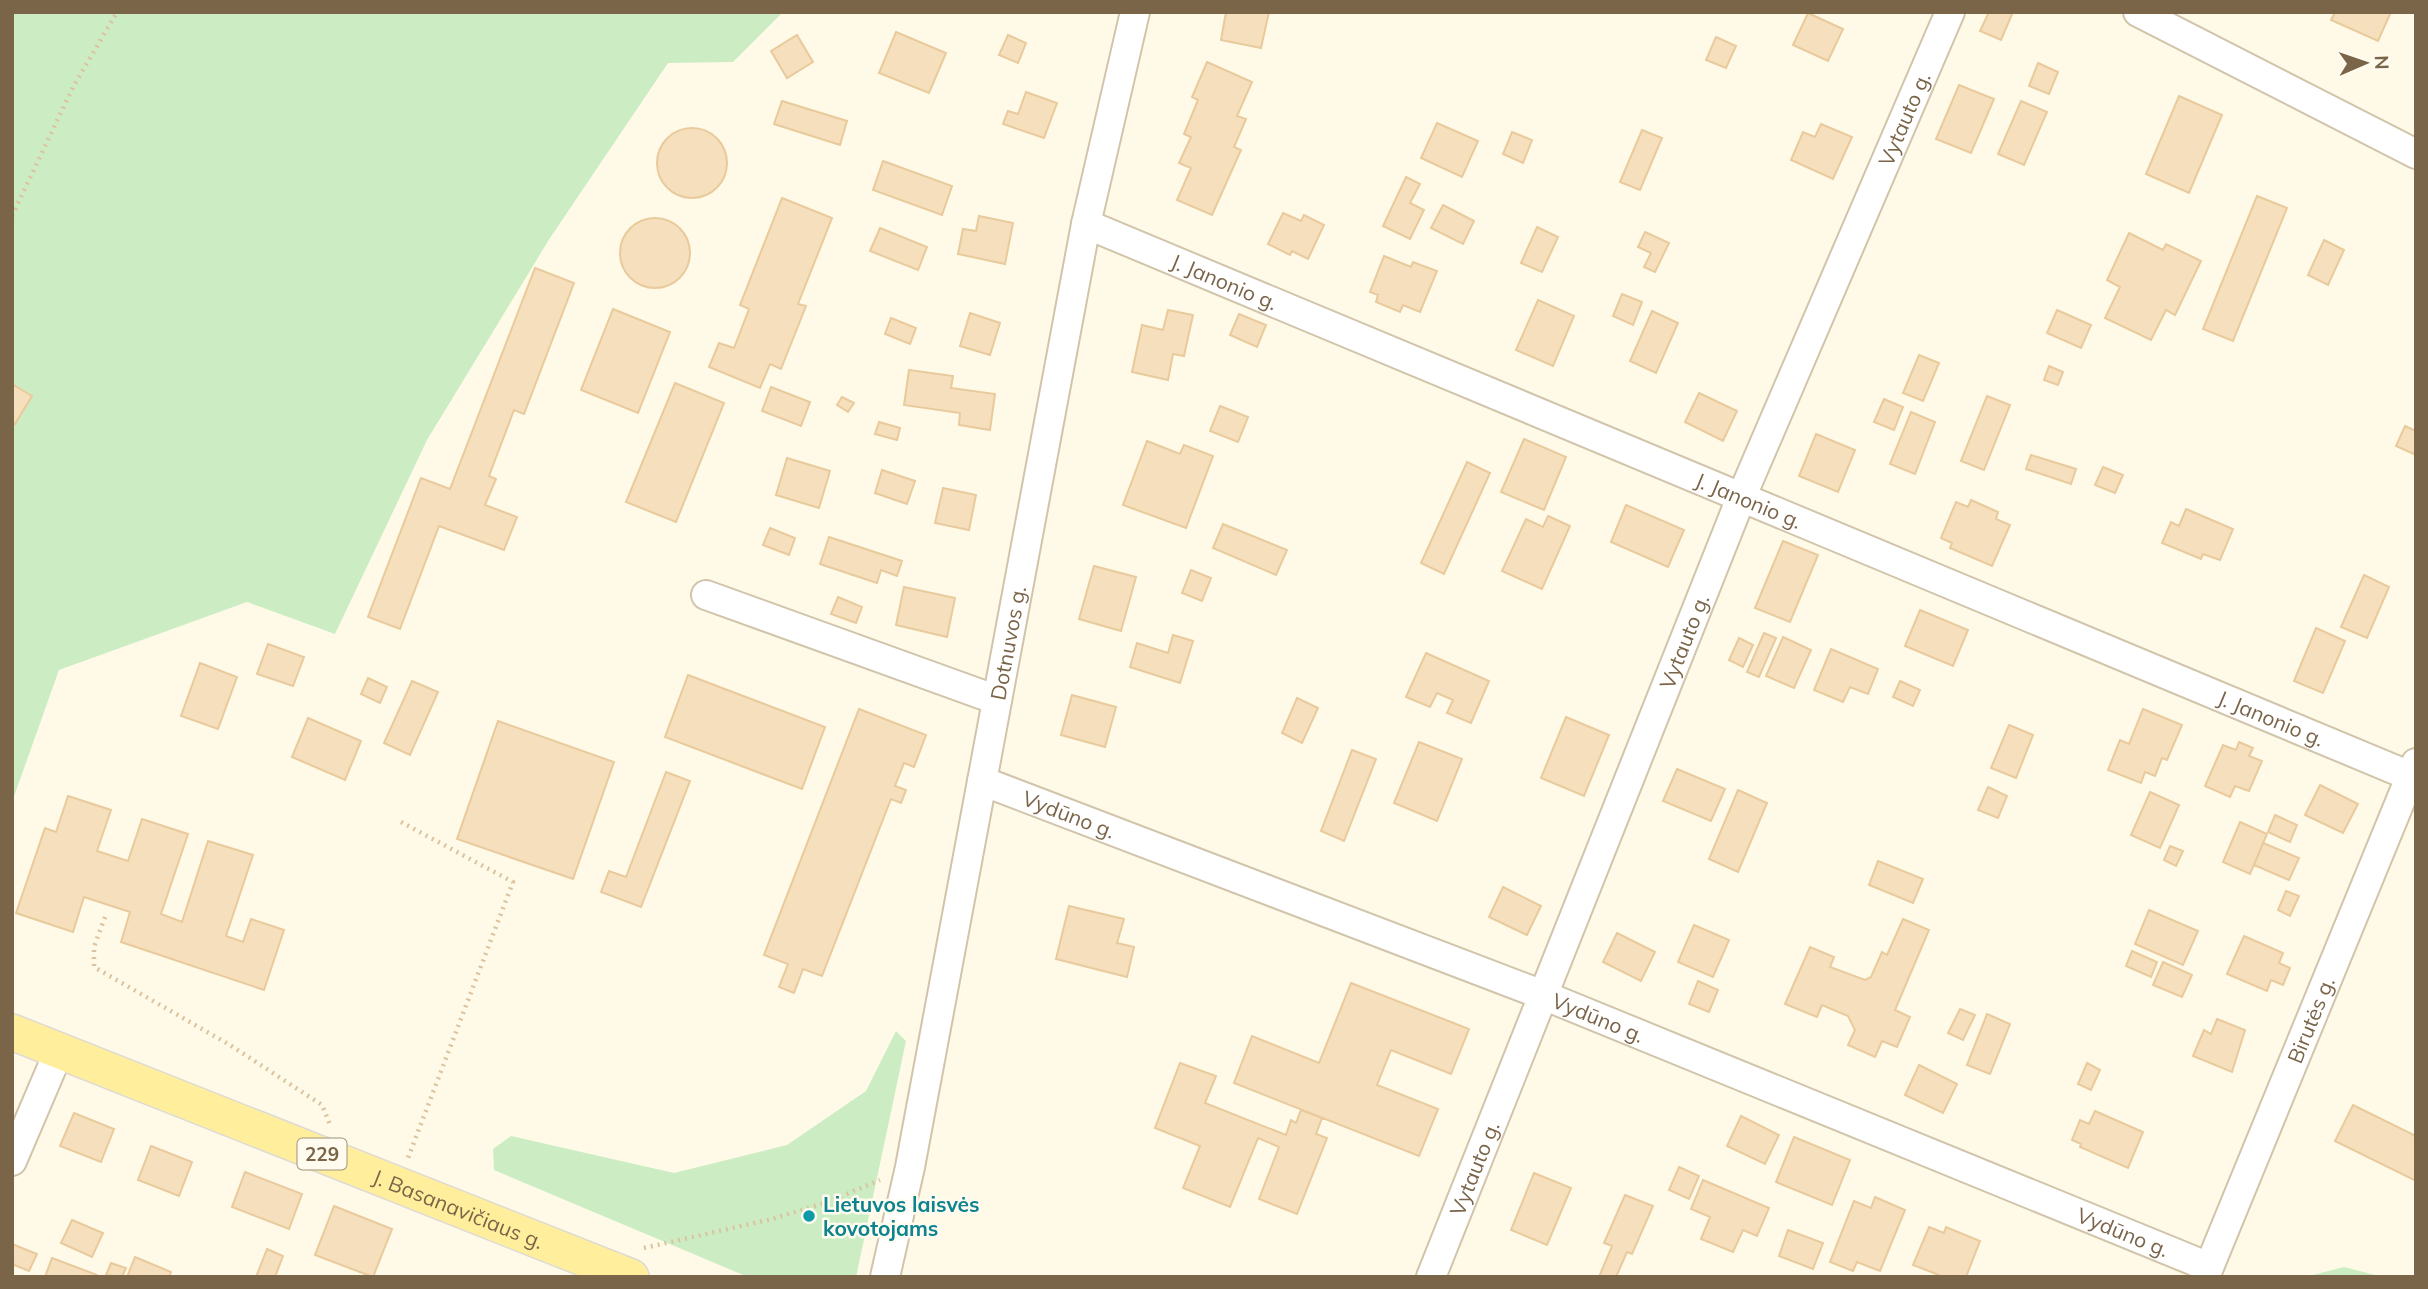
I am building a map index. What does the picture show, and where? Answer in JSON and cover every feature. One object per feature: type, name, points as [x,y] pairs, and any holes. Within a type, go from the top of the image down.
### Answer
[{"type":"main road","name":"J. Basanavičiaus g.","points":[[12,1032],[398,1184],[636,1263]]},
{"type":"street","name":"Dotnuvos g.","points":[[885,1277],[910,1167],[1086,225],[1135,12]]},
{"type":"street","name":"Vytauto g.","points":[[1431,1277],[1741,498],[1950,12]]},
{"type":"street","points":[[2138,12],[2416,154]]},
{"type":"street","name":"J. Janonio g.","points":[[1086,225],[1741,498],[2413,769]]},
{"type":"street","points":[[706,595],[997,700]]},
{"type":"street","name":"Birutės g.","points":[[2207,1272],[2413,769]]},
{"type":"street","name":"Vydūno g.","points":[[982,780],[1543,995],[2207,1272]]},
{"type":"street","points":[[12,1161],[58,1051]]},
{"type":"path","points":[[12,216],[73,87],[117,12]]},
{"type":"path","points":[[398,1184],[513,881],[401,822]]},
{"type":"path","points":[[105,917],[94,947],[94,967],[230,1045],[322,1105],[332,1124],[323,1154]]},
{"type":"path","points":[[636,1263],[804,1210],[910,1167]]},
{"type":"green space","points":[[12,12],[783,12],[733,62],[668,63],[550,238],[427,440],[335,634],[247,602],[59,670],[12,802]]},
{"type":"green space","points":[[896,1031],[906,1041],[856,1277],[748,1277],[494,1170],[493,1149],[511,1136],[674,1173],[787,1145],[866,1091]]},
{"type":"green space","points":[[2344,1267],[2383,1277],[2305,1277]]},
{"type":"building","points":[[1226,12],[1269,12],[1261,48],[1221,40]]},
{"type":"building","points":[[1989,12],[2013,12],[2001,40],[1980,31]]},
{"type":"building","points":[[2335,12],[2391,12],[2378,41],[2331,20]]},
{"type":"building","points":[[1808,13],[1843,29],[1828,61],[1793,45]]},
{"type":"building","points":[[896,32],[946,53],[929,93],[879,73]]},
{"type":"building","points":[[797,35],[813,62],[787,78],[771,51]]},
{"type":"building","points":[[1008,35],[1026,43],[1018,63],[999,55]]},
{"type":"building","points":[[1716,37],[1736,46],[1726,68],[1706,60]]},
{"type":"building","points":[[1207,62],[1252,82],[1237,116],[1246,119],[1234,147],[1241,150],[1212,215],[1177,200],[1191,168],[1179,163],[1191,137],[1184,134],[1198,100],[1192,97]]},
{"type":"building","points":[[2038,63],[2058,72],[2049,94],[2029,86]]},
{"type":"building","points":[[1959,85],[1994,99],[1971,153],[1936,139]]},
{"type":"building","points":[[1026,92],[1057,103],[1044,138],[1003,124],[1008,111],[1018,114]]},
{"type":"building","points":[[2179,96],[2222,115],[2189,193],[2146,174]]},
{"type":"building","points":[[782,101],[847,121],[840,145],[774,124]]},
{"type":"building","points":[[2021,101],[2047,112],[2024,165],[1998,154]]},
{"type":"building","points":[[1437,123],[1478,141],[1462,177],[1421,158]]},
{"type":"building","points":[[1821,124],[1852,137],[1833,179],[1791,160],[1803,132],[1815,137]]},
{"type":"building","points":[[692,128],[717,138],[727,163],[717,188],[692,198],[667,188],[657,163],[667,138]]},
{"type":"building","points":[[1642,130],[1662,138],[1640,190],[1620,182]]},
{"type":"building","points":[[1512,132],[1532,140],[1523,163],[1503,154]]},
{"type":"building","points":[[883,161],[952,186],[942,215],[873,190]]},
{"type":"building","points":[[1406,177],[1420,184],[1410,203],[1424,210],[1410,239],[1383,226]]},
{"type":"building","points":[[2257,196],[2287,208],[2233,341],[2203,329]]},
{"type":"building","points":[[782,198],[832,218],[798,304],[806,306],[781,369],[770,364],[760,388],[709,367],[719,343],[734,348],[749,309],[740,305]]},
{"type":"building","points":[[1443,205],[1474,221],[1463,244],[1431,228]]},
{"type":"building","points":[[1283,213],[1301,221],[1304,215],[1324,225],[1308,259],[1292,251],[1290,255],[1268,244]]},
{"type":"building","points":[[979,216],[1013,223],[1005,264],[958,254],[963,229],[976,231]]},
{"type":"building","points":[[655,218],[680,228],[690,253],[680,278],[655,288],[630,278],[620,253],[630,228]]},
{"type":"building","points":[[1537,227],[1558,237],[1542,272],[1521,263]]},
{"type":"building","points":[[880,228],[927,247],[918,270],[870,251]]},
{"type":"building","points":[[1645,232],[1669,243],[1655,272],[1644,267],[1651,253],[1638,247]]},
{"type":"building","points":[[2129,233],[2163,250],[2166,244],[2201,261],[2175,315],[2166,310],[2151,340],[2105,318],[2120,287],[2107,280]]},
{"type":"building","points":[[2324,240],[2344,250],[2328,285],[2308,275]]},
{"type":"building","points":[[1384,256],[1411,267],[1413,262],[1437,271],[1420,312],[1403,305],[1400,312],[1376,302],[1378,295],[1370,292]]},
{"type":"building","points":[[535,268],[574,283],[524,414],[514,410],[489,476],[496,479],[485,505],[517,517],[504,550],[439,526],[400,629],[368,617],[421,478],[450,489]]},
{"type":"building","points":[[1622,294],[1642,302],[1633,325],[1613,316]]},
{"type":"building","points":[[1538,300],[1574,316],[1553,366],[1516,350]]},
{"type":"building","points":[[613,309],[670,332],[638,413],[581,390]]},
{"type":"building","points":[[1168,310],[1193,315],[1184,356],[1173,354],[1168,380],[1132,372],[1142,325],[1163,330]]},
{"type":"building","points":[[2057,310],[2091,325],[2081,348],[2047,333]]},
{"type":"building","points":[[1652,311],[1678,323],[1656,373],[1630,361]]},
{"type":"building","points":[[970,313],[1000,323],[990,355],[960,346]]},
{"type":"building","points":[[1239,314],[1266,325],[1257,347],[1230,335]]},
{"type":"building","points":[[891,318],[916,328],[910,344],[885,334]]},
{"type":"building","points":[[1919,355],[1939,363],[1923,401],[1903,393]]},
{"type":"building","points":[[2049,366],[2063,372],[2058,385],[2044,380]]},
{"type":"building","points":[[909,370],[953,376],[951,388],[995,394],[990,430],[959,425],[960,413],[904,405]]},
{"type":"building","points":[[675,383],[724,403],[676,522],[626,502]]},
{"type":"building","points":[[12,384],[32,396],[15,424],[12,422]]},
{"type":"building","points":[[771,387],[810,402],[801,426],[762,411]]},
{"type":"building","points":[[1699,393],[1737,411],[1723,441],[1685,422]]},
{"type":"building","points":[[1987,396],[2010,405],[1984,470],[1961,461]]},
{"type":"building","points":[[842,397],[854,403],[848,412],[837,405]]},
{"type":"building","points":[[1884,399],[1903,407],[1894,430],[1874,422]]},
{"type":"building","points":[[1220,406],[1248,417],[1238,442],[1210,431]]},
{"type":"building","points":[[1911,412],[1935,422],[1915,474],[1890,464]]},
{"type":"building","points":[[879,422],[900,428],[897,440],[875,434]]},
{"type":"building","points":[[2405,426],[2416,431],[2416,455],[2396,446]]},
{"type":"building","points":[[1816,434],[1855,450],[1838,492],[1799,476]]},
{"type":"building","points":[[1524,439],[1566,457],[1544,510],[1501,492]]},
{"type":"building","points":[[1147,441],[1180,454],[1184,445],[1213,456],[1186,528],[1123,505]]},
{"type":"building","points":[[2031,455],[2076,469],[2071,484],[2026,469]]},
{"type":"building","points":[[787,458],[830,471],[819,508],[776,495]]},
{"type":"building","points":[[1467,462],[1490,473],[1444,574],[1421,563]]},
{"type":"building","points":[[2103,467],[2123,475],[2115,493],[2095,485]]},
{"type":"building","points":[[882,470],[915,481],[907,504],[875,493]]},
{"type":"building","points":[[943,488],[976,495],[969,530],[935,523]]},
{"type":"building","points":[[1971,500],[1998,512],[1996,519],[2010,525],[1992,566],[1950,548],[1952,543],[1941,538],[1956,502],[1968,507]]},
{"type":"building","points":[[1626,505],[1684,530],[1668,567],[1611,542]]},
{"type":"building","points":[[2186,509],[2233,529],[2220,560],[2203,554],[2201,559],[2162,543],[2171,522],[2179,526]]},
{"type":"building","points":[[1548,516],[1570,526],[1542,589],[1502,571],[1526,519],[1543,527]]},
{"type":"building","points":[[1223,524],[1287,550],[1276,575],[1213,548]]},
{"type":"building","points":[[770,528],[795,538],[789,555],[763,545]]},
{"type":"building","points":[[829,537],[902,561],[897,576],[881,570],[877,583],[820,564]]},
{"type":"building","points":[[1783,541],[1818,555],[1790,622],[1755,608]]},
{"type":"building","points":[[1094,566],[1136,577],[1121,631],[1079,619]]},
{"type":"building","points":[[1191,570],[1211,578],[1202,601],[1182,593]]},
{"type":"building","points":[[2364,575],[2389,587],[2367,638],[2341,627]]},
{"type":"building","points":[[904,587],[955,598],[947,637],[896,625]]},
{"type":"building","points":[[838,597],[862,607],[856,623],[831,614]]},
{"type":"building","points":[[1920,610],[1968,630],[1953,666],[1905,646]]},
{"type":"building","points":[[2316,628],[2345,641],[2323,693],[2294,681]]},
{"type":"building","points":[[1764,633],[1776,638],[1759,677],[1747,672]]},
{"type":"building","points":[[1173,635],[1193,641],[1180,683],[1130,667],[1137,643],[1168,653]]},
{"type":"building","points":[[1783,637],[1811,650],[1794,688],[1766,676]]},
{"type":"building","points":[[1739,638],[1753,645],[1743,667],[1729,660]]},
{"type":"building","points":[[268,644],[304,657],[293,686],[257,674]]},
{"type":"building","points":[[1831,649],[1878,669],[1868,694],[1850,687],[1843,702],[1814,690]]},
{"type":"building","points":[[1426,653],[1489,681],[1471,723],[1447,713],[1453,700],[1437,693],[1430,707],[1406,697]]},
{"type":"building","points":[[200,663],[237,677],[218,729],[181,716]]},
{"type":"building","points":[[688,675],[825,727],[802,789],[665,737]]},
{"type":"building","points":[[368,678],[387,687],[380,703],[361,694]]},
{"type":"building","points":[[412,681],[438,692],[410,755],[384,743]]},
{"type":"building","points":[[1900,681],[1920,690],[1913,706],[1893,697]]},
{"type":"building","points":[[1072,695],[1116,707],[1105,747],[1061,735]]},
{"type":"building","points":[[1297,698],[1318,708],[1302,743],[1282,733]]},
{"type":"building","points":[[859,709],[926,735],[914,767],[904,763],[895,786],[906,790],[901,803],[891,799],[822,976],[803,969],[794,993],[779,987],[788,964],[764,955]]},
{"type":"building","points":[[2143,709],[2182,725],[2167,760],[2162,758],[2155,776],[2145,772],[2141,783],[2108,770],[2120,740],[2129,744]]},
{"type":"building","points":[[1566,717],[1609,735],[1584,796],[1541,778]]},
{"type":"building","points":[[308,718],[361,741],[345,780],[292,757]]},
{"type":"building","points":[[498,721],[614,762],[573,879],[457,839]]},
{"type":"building","points":[[2009,725],[2033,735],[2016,778],[1991,768]]},
{"type":"building","points":[[1419,742],[1462,759],[1437,821],[1394,803]]},
{"type":"building","points":[[2239,742],[2253,748],[2249,756],[2262,761],[2249,791],[2235,786],[2230,797],[2205,786],[2223,745],[2236,750]]},
{"type":"building","points":[[1352,750],[1376,759],[1344,841],[1321,831]]},
{"type":"building","points":[[1677,769],[1725,789],[1711,821],[1663,801]]},
{"type":"building","points":[[666,772],[690,781],[641,907],[601,892],[609,871],[626,877]]},
{"type":"building","points":[[2320,785],[2358,804],[2343,833],[2305,815]]},
{"type":"building","points":[[1988,787],[2007,796],[1998,818],[1978,810]]},
{"type":"building","points":[[1738,790],[1767,803],[1738,872],[1709,859]]},
{"type":"building","points":[[2150,792],[2179,805],[2160,848],[2131,835]]},
{"type":"building","points":[[68,796],[111,810],[97,851],[128,861],[142,819],[188,834],[161,914],[182,922],[208,841],[253,855],[226,936],[243,942],[251,919],[284,930],[264,990],[121,942],[130,912],[84,897],[73,932],[16,913],[45,828],[56,832]]},
{"type":"building","points":[[2275,815],[2297,825],[2290,842],[2268,832]]},
{"type":"building","points":[[2240,822],[2267,834],[2250,874],[2223,862]]},
{"type":"building","points":[[2263,843],[2299,858],[2289,880],[2254,865]]},
{"type":"building","points":[[2170,846],[2183,851],[2176,866],[2164,860]]},
{"type":"building","points":[[1878,861],[1923,879],[1913,903],[1869,885]]},
{"type":"building","points":[[1503,887],[1541,906],[1527,935],[1489,917]]},
{"type":"building","points":[[2286,891],[2299,896],[2290,916],[2278,910]]},
{"type":"building","points":[[1069,906],[1124,919],[1117,943],[1134,947],[1127,977],[1056,959]]},
{"type":"building","points":[[2149,910],[2198,931],[2183,965],[2135,944]]},
{"type":"building","points":[[1903,919],[1929,930],[1895,1010],[1910,1017],[1897,1047],[1882,1041],[1875,1057],[1848,1045],[1855,1030],[1848,1016],[1822,1005],[1817,1017],[1785,1004],[1810,947],[1834,957],[1830,967],[1865,980],[1871,977],[1882,952],[1887,955]]},
{"type":"building","points":[[1694,925],[1729,940],[1713,977],[1678,962]]},
{"type":"building","points":[[1617,933],[1655,952],[1641,981],[1603,962]]},
{"type":"building","points":[[2244,936],[2283,953],[2279,963],[2290,968],[2283,985],[2271,980],[2267,991],[2227,974]]},
{"type":"building","points":[[2132,951],[2157,962],[2151,977],[2126,966]]},
{"type":"building","points":[[2163,962],[2192,975],[2182,997],[2153,985]]},
{"type":"building","points":[[1698,981],[1718,990],[1709,1012],[1689,1004]]},
{"type":"building","points":[[1351,983],[1469,1029],[1451,1074],[1391,1050],[1377,1085],[1438,1109],[1419,1156],[1234,1083],[1252,1036],[1319,1063]]},
{"type":"building","points":[[1960,1009],[1975,1015],[1963,1040],[1948,1033]]},
{"type":"building","points":[[1987,1014],[2010,1024],[1990,1074],[1967,1065]]},
{"type":"building","points":[[2217,1019],[2245,1030],[2232,1072],[2193,1056],[2204,1030],[2211,1034]]},
{"type":"building","points":[[1180,1063],[1216,1076],[1205,1103],[1286,1135],[1291,1120],[1296,1123],[1301,1110],[1322,1118],[1316,1134],[1327,1138],[1297,1214],[1259,1199],[1279,1147],[1258,1138],[1230,1207],[1183,1188],[1200,1146],[1155,1128]]},
{"type":"building","points":[[2087,1063],[2100,1070],[2091,1090],[2078,1084]]},
{"type":"building","points":[[1919,1065],[1957,1084],[1943,1113],[1905,1095]]},
{"type":"building","points":[[2353,1105],[2416,1136],[2416,1181],[2335,1141]]},
{"type":"building","points":[[2095,1111],[2143,1132],[2128,1168],[2080,1147],[2081,1144],[2072,1140],[2080,1120],[2089,1124]]},
{"type":"building","points":[[74,1113],[114,1129],[101,1162],[60,1146]]},
{"type":"building","points":[[1741,1116],[1779,1135],[1765,1164],[1727,1146]]},
{"type":"building","points":[[1794,1137],[1850,1160],[1832,1205],[1776,1182]]},
{"type":"building","points":[[151,1146],[192,1162],[179,1196],[138,1180]]},
{"type":"building","points":[[1679,1167],[1699,1176],[1689,1199],[1669,1190]]},
{"type":"building","points":[[245,1172],[302,1194],[289,1229],[232,1207]]},
{"type":"building","points":[[1534,1173],[1571,1188],[1547,1245],[1511,1230]]},
{"type":"building","points":[[1703,1180],[1769,1208],[1757,1236],[1743,1230],[1733,1252],[1701,1239],[1710,1217],[1691,1209]]},
{"type":"building","points":[[1625,1195],[1653,1206],[1632,1254],[1627,1252],[1616,1277],[1599,1277],[1612,1246],[1604,1243]]},
{"type":"building","points":[[1875,1197],[1905,1210],[1880,1271],[1857,1262],[1853,1271],[1830,1262],[1854,1201],[1871,1208]]},
{"type":"building","points":[[334,1206],[392,1229],[373,1277],[315,1255]]},
{"type":"building","points":[[72,1220],[103,1233],[92,1257],[61,1243]]},
{"type":"building","points":[[1929,1227],[1944,1233],[1946,1227],[1980,1241],[1966,1277],[1944,1277],[1913,1265]]},
{"type":"building","points":[[1788,1230],[1823,1243],[1813,1269],[1779,1256]]},
{"type":"building","points":[[12,1244],[37,1254],[29,1271],[12,1264]]},
{"type":"building","points":[[267,1249],[283,1256],[275,1277],[256,1277]]},
{"type":"building","points":[[135,1257],[171,1272],[169,1277],[127,1277]]},
{"type":"building","points":[[52,1258],[97,1275],[45,1277]]},
{"type":"building","points":[[111,1263],[126,1268],[122,1277],[106,1275]]},
{"type":"place","name":"Lietuvos laisvės kovotojams","points":[[809,1216]]}]
